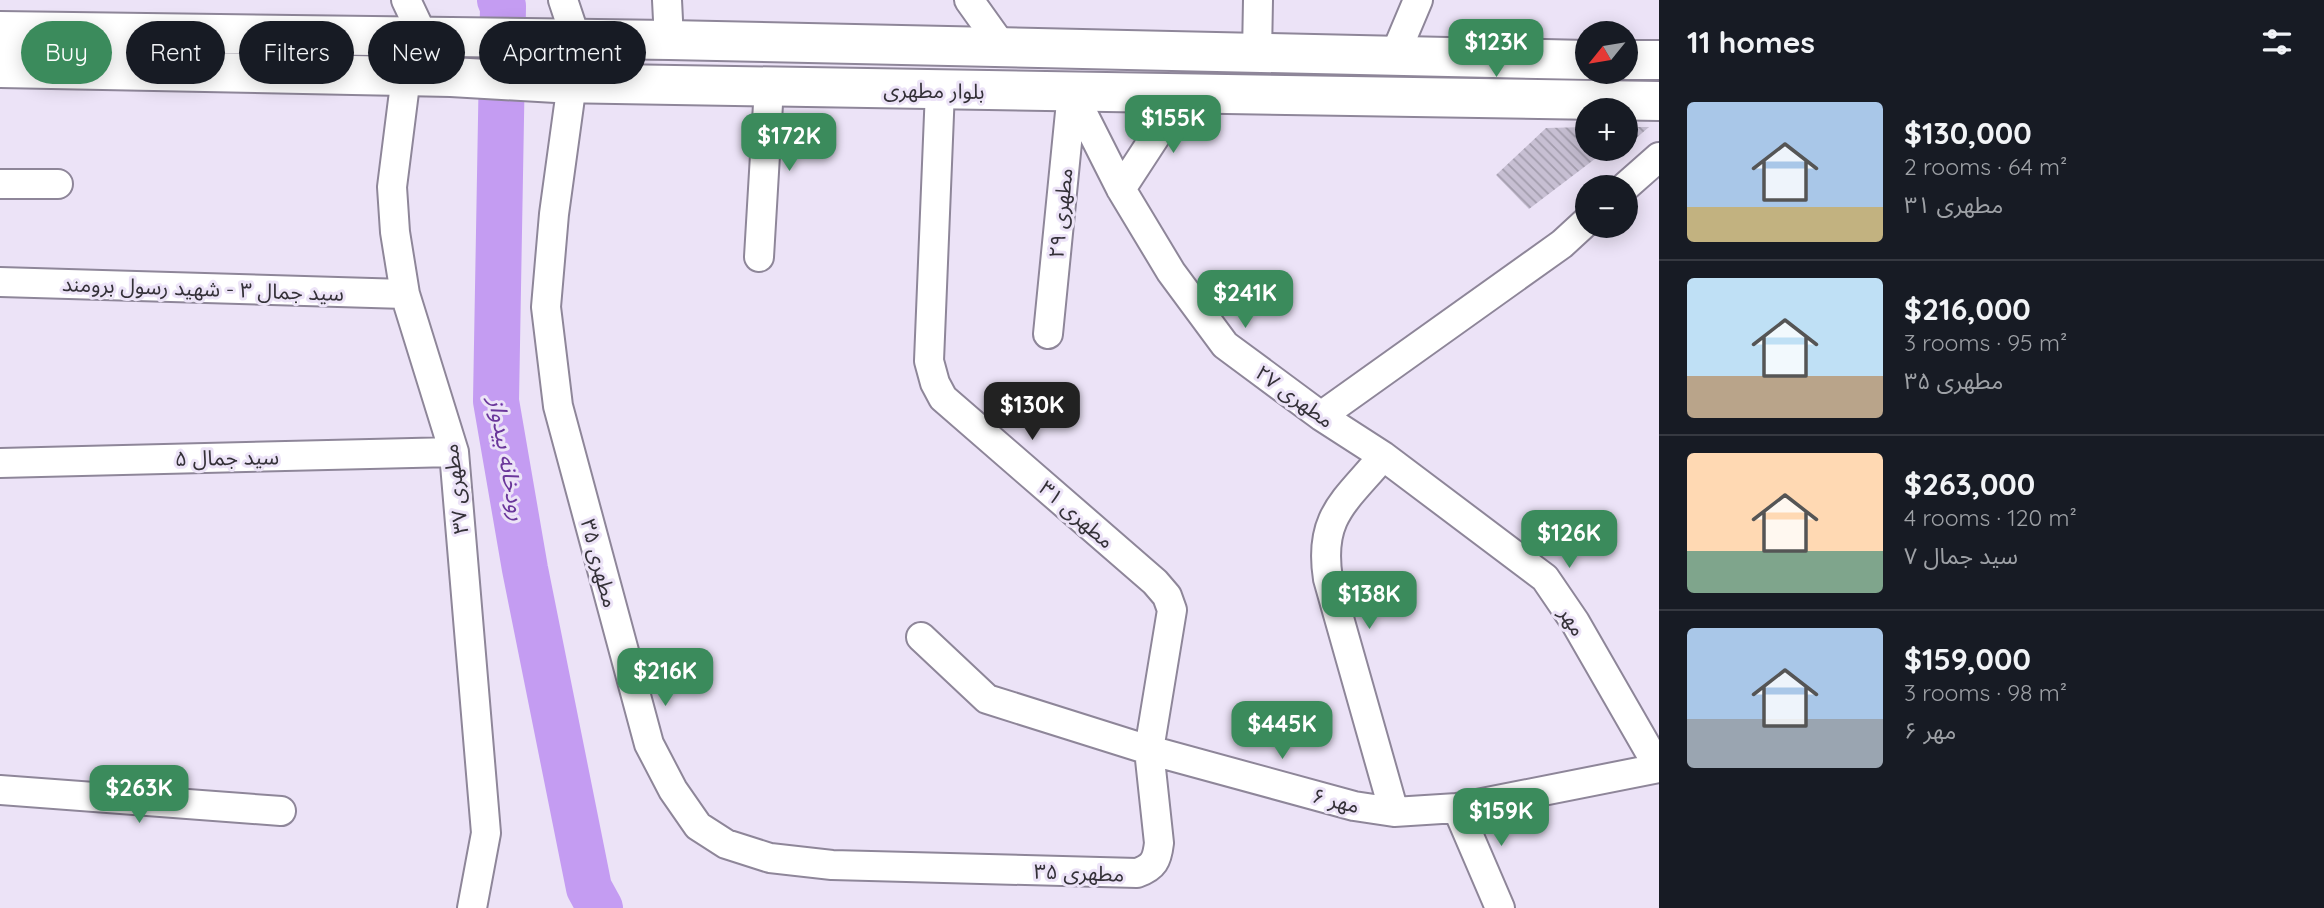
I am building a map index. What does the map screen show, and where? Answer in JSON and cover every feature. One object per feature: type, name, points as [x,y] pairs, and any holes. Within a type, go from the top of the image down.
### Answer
[{"type":"main road","name":"بلوار مطهری","points":[[0,31],[368,37]]},
{"type":"main road","name":"بلوار مطهری","points":[[646,40],[1575,60]]},
{"type":"main road","points":[[1525,100],[1526,60]]},
{"type":"main road","points":[[1638,60],[1659,60]]},
{"type":"main road","name":"بلوار مطهری","points":[[0,68],[368,75]]},
{"type":"main road","name":"بلوار مطهری","points":[[615,84],[1659,101]]},
{"type":"street","points":[[406,0],[426,21]]},
{"type":"street","points":[[563,0],[565,21]]},
{"type":"street","points":[[667,0],[669,40]]},
{"type":"street","points":[[969,0],[1004,49]]},
{"type":"street","points":[[1257,54],[1258,0]]},
{"type":"street","points":[[1394,57],[1418,0]]},
{"type":"street","name":"مطهری ۳۷","points":[[405,84],[392,187],[395,232],[405,294],[454,452],[486,833],[472,908]]},
{"type":"street","name":"مطهری ۳۵","points":[[564,84],[546,307],[558,406],[649,744],[673,790],[698,826],[726,844],[770,858],[832,865],[1137,873],[1150,868],[1157,858],[1159,843],[1149,750]]},
{"type":"street","points":[[759,257],[769,87]]},
{"type":"street","name":"مطهری ۳۱","points":[[940,90],[929,361],[935,383],[943,398],[1155,582],[1167,596],[1172,610],[1170,631],[1149,750]]},
{"type":"street","name":"مطهری ۲۷","points":[[1072,92],[1121,189],[1171,272],[1224,345],[1321,416],[1383,456]]},
{"type":"street","name":"مطهری ۲۹","points":[[1048,334],[1072,92]]},
{"type":"street","points":[[1121,189],[1184,94]]},
{"type":"street","points":[[1638,176],[1659,157]]},
{"type":"street","points":[[0,184],[58,184]]},
{"type":"street","points":[[1321,416],[1575,232]]},
{"type":"street","name":"سید جمال ۳ - شهید رسول برومند","points":[[0,282],[405,294]]},
{"type":"street","name":"سید جمال ۵","points":[[0,463],[454,452]]},
{"type":"street","points":[[1383,456],[1337,511],[1326,534],[1324,552],[1328,579],[1394,812]]},
{"type":"street","name":"مهر","points":[[1383,456],[1545,579],[1575,622],[1659,768]]},
{"type":"street","name":"مهر ۶","points":[[921,637],[987,699],[1149,750],[1354,806],[1394,812],[1457,808],[1659,768]]},
{"type":"street","points":[[0,790],[281,811]]},
{"type":"street","points":[[1457,808],[1500,908]]},
{"type":"building","points":[[1575,127],[1575,161],[1592,161],[1529,209],[1496,175],[1546,128]]},
{"type":"building","points":[[1638,127],[1649,127],[1638,137]]},
{"type":"waterway","name":"رودخانه بیدواز","points":[[500,0],[503,6],[496,401],[525,569],[589,888],[600,908]]}]
